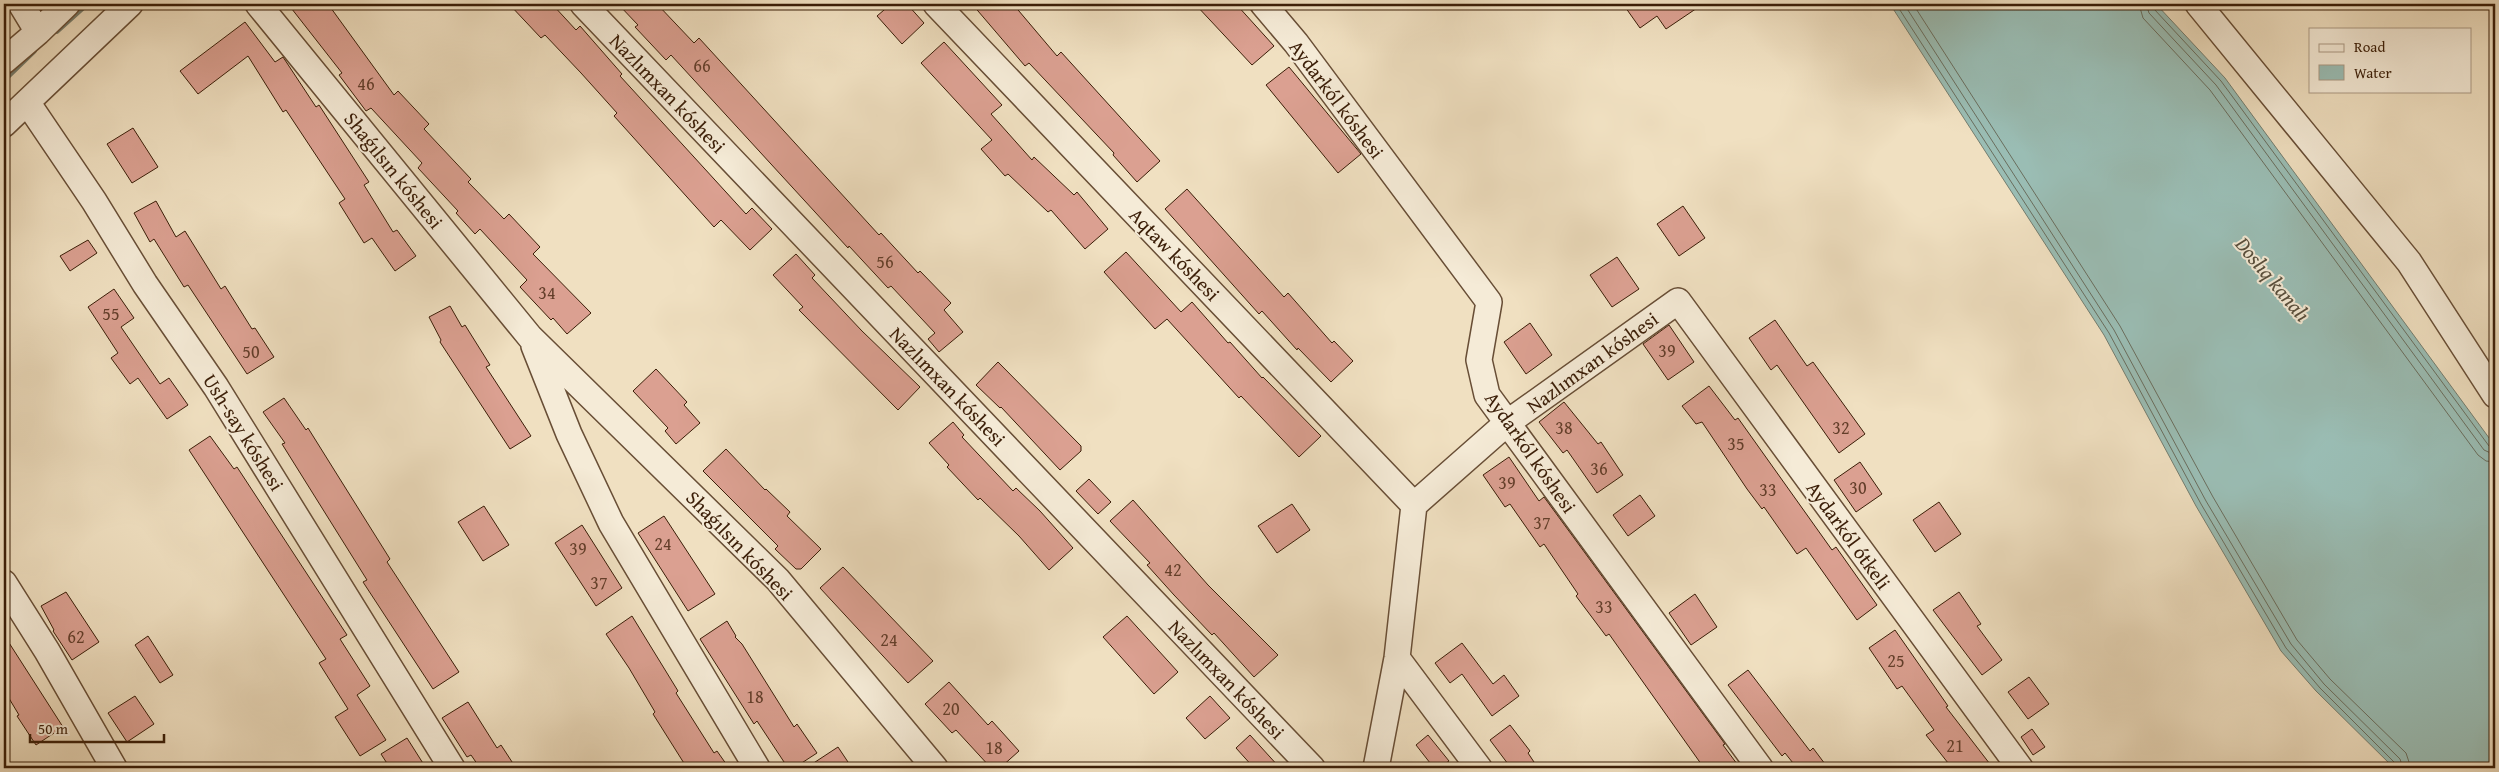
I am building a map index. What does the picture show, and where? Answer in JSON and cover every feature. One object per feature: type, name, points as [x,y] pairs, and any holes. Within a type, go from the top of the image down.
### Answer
[{"type":"street","points":[[21,4],[38,32]]},
{"type":"street","points":[[4,61],[67,4]]},
{"type":"street","points":[[4,124],[130,4]]},
{"type":"street","name":"Shaǵılsın kóshesi","points":[[258,4],[530,336],[778,580],[935,768]]},
{"type":"street","name":"Nazlımxan kóshesi","points":[[583,4],[1312,768]]},
{"type":"street","name":"Aqtaw kóshesi","points":[[936,4],[1414,505]]},
{"type":"street","name":"Aydarkól kóshesi","points":[[1263,4],[1296,43],[1489,302],[1479,360],[1487,395],[1760,768]]},
{"type":"street","points":[[2198,4],[2409,262],[2495,395]]},
{"type":"street","name":"Ush-say kóshesi","points":[[27,102],[94,201],[145,284],[216,387],[452,768]]},
{"type":"street","name":"Nazlımxan kóshesi","points":[[1414,505],[1507,423],[1678,301]]},
{"type":"street","name":"Aydarkól ótkeli","points":[[1678,301],[2020,768]]},
{"type":"street","name":"Shaǵılsın kóshesi","points":[[530,336],[569,434],[611,523],[758,768]]},
{"type":"street","points":[[1376,768],[1397,658],[1414,505]]},
{"type":"street","points":[[4,582],[47,651],[114,768]]},
{"type":"street","points":[[1397,658],[1479,768]]},
{"type":"water","name":"Doslıq kanalı","points":[[1890,4],[2156,4],[2225,78],[2495,446],[2495,768],[2394,768],[2316,691],[2281,651],[2196,506],[2104,335]]},
{"type":"building","points":[[288,4],[328,4],[394,95],[398,91],[429,124],[424,129],[471,179],[468,182],[504,219],[509,214],[540,247],[533,254],[591,313],[567,334],[553,318],[551,320],[520,287],[527,280],[480,229],[475,234],[456,213],[458,211],[418,168],[422,163],[371,108],[366,111],[339,75],[342,73]]},
{"type":"building","points":[[509,4],[552,4],[576,30],[580,26],[622,74],[620,76],[746,214],[752,208],[772,229],[750,250],[721,220],[714,227],[614,116],[617,113],[581,73],[545,35],[541,38]]},
{"type":"building","points":[[618,4],[657,4],[694,43],[699,38],[879,235],[881,233],[918,273],[920,271],[951,303],[944,310],[963,332],[939,352],[928,339],[935,333],[891,286],[888,288],[849,246],[848,248],[671,55],[666,60],[635,27],[638,25]]},
{"type":"building","points":[[891,4],[907,4],[924,23],[902,44],[877,16]]},
{"type":"building","points":[[972,4],[1013,4],[1057,56],[1061,52],[1160,161],[1137,182],[1113,155],[1114,153],[1029,63],[1025,66]]},
{"type":"building","points":[[1195,4],[1236,4],[1274,46],[1252,65]]},
{"type":"building","points":[[1623,4],[1703,4],[1666,29],[1657,16],[1640,28]]},
{"type":"building","points":[[245,22],[275,62],[283,57],[316,107],[319,105],[369,182],[364,185],[393,232],[397,230],[416,256],[395,271],[372,238],[364,243],[339,203],[345,199],[286,110],[283,112],[248,56],[198,94],[180,71]]},
{"type":"building","points":[[944,42],[1002,105],[991,114],[1032,160],[1034,157],[1074,195],[1077,192],[1108,229],[1085,249],[1051,210],[1048,212],[1008,174],[1005,176],[981,149],[992,140],[921,63]]},
{"type":"building","points":[[1289,67],[1361,154],[1338,173],[1266,85]]},
{"type":"building","points":[[133,128],[158,167],[132,183],[107,144]]},
{"type":"building","points":[[1187,189],[1284,297],[1288,293],[1332,343],[1334,341],[1353,361],[1331,382],[1298,348],[1297,350],[1262,311],[1259,314],[1165,209]]},
{"type":"building","points":[[156,201],[176,237],[185,231],[221,289],[225,286],[252,329],[255,328],[274,357],[247,374],[188,285],[184,287],[154,239],[150,242],[134,213]]},
{"type":"building","points":[[1683,206],[1705,238],[1679,256],[1657,224]]},
{"type":"building","points":[[88,240],[97,253],[70,271],[60,256]]},
{"type":"building","points":[[1126,252],[1181,312],[1192,302],[1228,343],[1230,342],[1262,378],[1321,436],[1299,457],[1241,396],[1239,398],[1167,319],[1155,329],[1104,272]]},
{"type":"building","points":[[796,254],[815,275],[812,278],[862,331],[920,387],[898,410],[799,310],[803,307],[773,275]]},
{"type":"building","points":[[1617,257],[1639,289],[1612,307],[1590,275]]},
{"type":"building","points":[[114,289],[134,318],[121,327],[160,384],[169,378],[188,405],[167,419],[138,378],[130,384],[111,358],[118,353],[88,307]]},
{"type":"building","points":[[450,306],[462,327],[465,325],[490,365],[486,367],[531,436],[510,449],[440,342],[441,340],[429,317]]},
{"type":"building","points":[[1775,320],[1807,366],[1813,362],[1865,434],[1839,453],[1777,365],[1771,370],[1749,338]]},
{"type":"building","points":[[1530,323],[1552,355],[1526,374],[1504,342]]},
{"type":"building","points":[[1669,325],[1694,362],[1668,380],[1643,344]]},
{"type":"building","points":[[998,362],[1081,446],[1081,451],[1060,470],[1001,407],[976,385]]},
{"type":"building","points":[[656,369],[687,402],[684,405],[700,423],[676,444],[665,431],[668,428],[633,391]]},
{"type":"building","points":[[1709,386],[1735,420],[1738,418],[1832,550],[1836,547],[1877,605],[1857,620],[1806,548],[1797,554],[1764,507],[1762,509],[1747,489],[1702,422],[1696,424],[1682,406]]},
{"type":"building","points":[[284,398],[306,430],[308,428],[390,559],[387,562],[459,672],[433,689],[363,582],[367,580],[282,444],[285,443],[263,412]]},
{"type":"building","points":[[1564,402],[1598,444],[1601,442],[1623,475],[1597,493],[1567,450],[1563,453],[1539,422]]},
{"type":"building","points":[[953,422],[964,435],[962,437],[1013,491],[1016,488],[1040,511],[1073,548],[1049,570],[1019,536],[980,498],[978,500],[947,467],[949,465],[929,443]]},
{"type":"building","points":[[210,436],[234,469],[237,467],[347,635],[340,639],[370,686],[357,695],[386,740],[360,756],[335,717],[348,709],[319,663],[326,659],[189,450]]},
{"type":"building","points":[[726,449],[765,490],[790,512],[787,516],[821,549],[801,569],[796,569],[775,549],[778,546],[703,471]]},
{"type":"building","points":[[1509,457],[1539,501],[1544,497],[1725,744],[1723,745],[1740,768],[1704,768],[1609,634],[1606,636],[1576,596],[1578,594],[1544,544],[1540,547],[1510,504],[1505,507],[1483,475]]},
{"type":"building","points":[[1860,462],[1882,494],[1856,512],[1834,480]]},
{"type":"building","points":[[1089,479],[1111,502],[1098,514],[1076,491]]},
{"type":"building","points":[[1640,495],[1655,516],[1628,536],[1613,515]]},
{"type":"building","points":[[1133,500],[1208,585],[1278,655],[1254,677],[1214,633],[1212,635],[1174,595],[1147,565],[1150,563],[1110,521]]},
{"type":"building","points":[[1939,502],[1961,534],[1935,552],[1913,520]]},
{"type":"building","points":[[1292,504],[1310,530],[1277,553],[1258,526]]},
{"type":"building","points":[[484,506],[509,545],[483,561],[458,522]]},
{"type":"building","points":[[664,516],[715,594],[688,611],[638,533]]},
{"type":"building","points":[[582,525],[622,588],[596,606],[555,543]]},
{"type":"building","points":[[843,567],[933,661],[908,683],[820,588]]},
{"type":"building","points":[[66,592],[99,642],[72,660],[53,631],[41,606]]},
{"type":"building","points":[[1959,592],[1981,624],[1977,626],[2002,660],[1982,675],[1933,610]]},
{"type":"building","points":[[1695,594],[1717,627],[1691,645],[1669,613]]},
{"type":"building","points":[[632,616],[678,691],[676,693],[714,753],[717,751],[729,768],[687,768],[653,714],[655,712],[629,668],[606,634]]},
{"type":"building","points":[[1127,616],[1178,672],[1154,694],[1103,637]]},
{"type":"building","points":[[727,621],[735,637],[742,644],[794,727],[797,724],[817,753],[794,768],[788,768],[757,721],[754,724],[700,639]]},
{"type":"building","points":[[1895,630],[1948,706],[1946,707],[1993,768],[1952,768],[1926,735],[1934,730],[1902,686],[1897,689],[1869,648]]},
{"type":"building","points":[[4,635],[63,727],[36,745],[17,716],[19,715],[4,690]]},
{"type":"building","points":[[148,636],[173,675],[160,683],[135,645]]},
{"type":"building","points":[[1462,643],[1493,684],[1504,675],[1519,696],[1492,716],[1462,674],[1450,683],[1435,663]]},
{"type":"building","points":[[1748,670],[1810,751],[1813,748],[1828,768],[1797,768],[1785,753],[1782,756],[1728,685]]},
{"type":"building","points":[[2029,677],[2049,704],[2028,719],[2008,692]]},
{"type":"building","points":[[949,682],[988,725],[992,721],[1019,751],[1000,768],[991,768],[956,730],[952,733],[925,704]]},
{"type":"building","points":[[135,696],[154,724],[127,742],[108,713]]},
{"type":"building","points":[[1210,696],[1230,718],[1205,739],[1186,718]]},
{"type":"building","points":[[468,702],[497,748],[501,745],[516,768],[480,768],[471,755],[467,757],[442,718]]},
{"type":"building","points":[[1510,725],[1530,751],[1528,753],[1538,768],[1511,768],[1490,740]]},
{"type":"building","points":[[2032,729],[2045,747],[2033,755],[2021,737]]},
{"type":"building","points":[[1250,735],[1280,768],[1254,768],[1236,748]]},
{"type":"building","points":[[1428,735],[1449,761],[1439,768],[1434,768],[1416,745]]},
{"type":"building","points":[[407,738],[426,768],[390,768],[381,754]]},
{"type":"building","points":[[838,747],[852,768],[806,768]]},
{"type":"waterway","points":[[57,31],[87,4]]},
{"type":"waterway","points":[[4,80],[34,51]]}]
